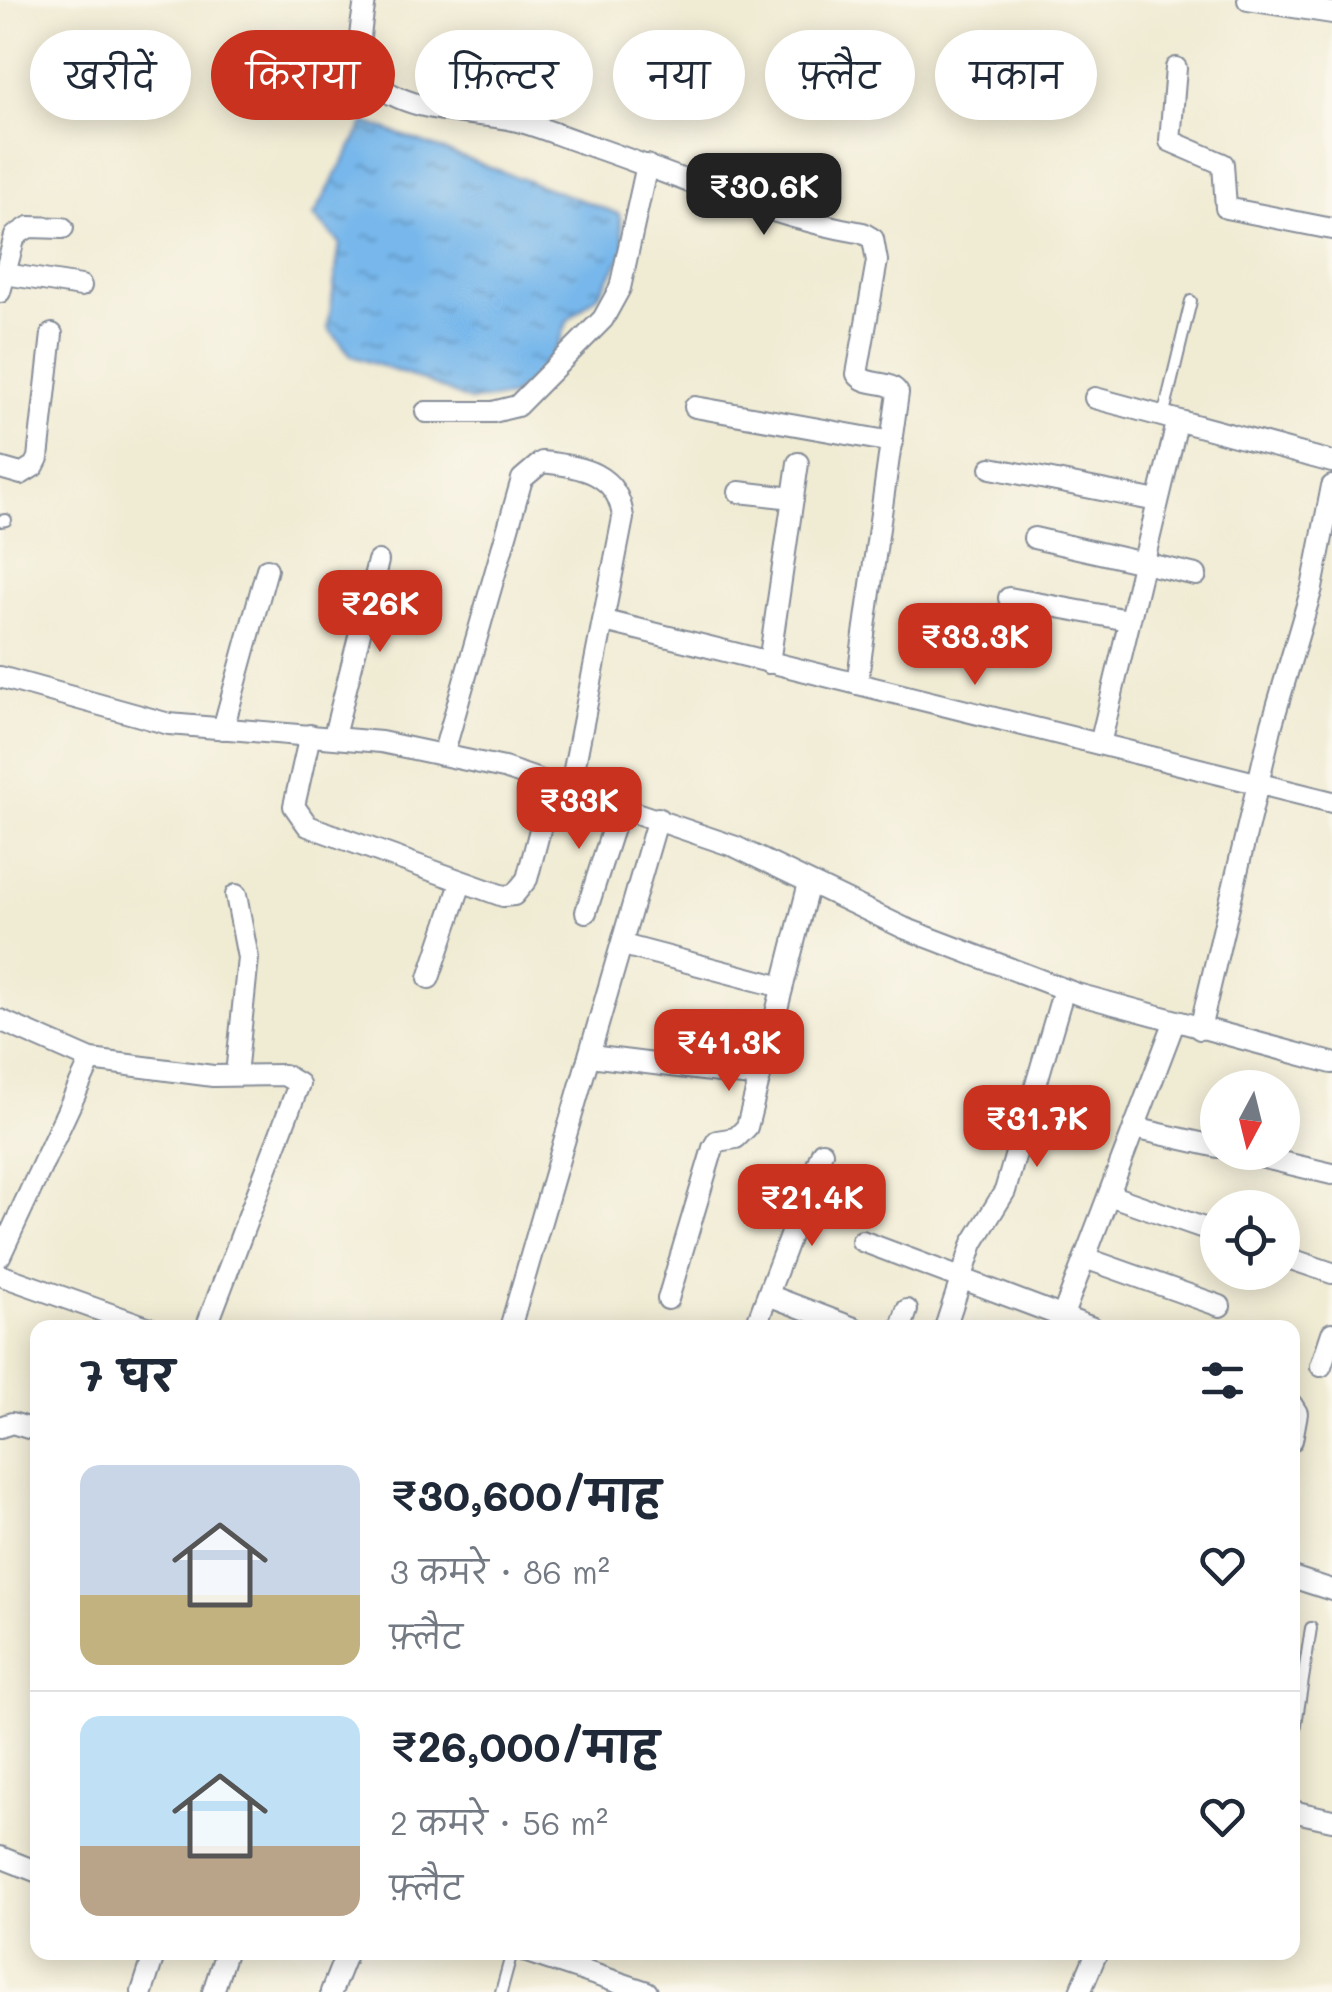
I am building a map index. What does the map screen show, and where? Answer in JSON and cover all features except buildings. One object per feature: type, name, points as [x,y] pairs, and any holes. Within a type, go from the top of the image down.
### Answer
[{"type":"street","points":[[365,0],[360,56],[364,73],[375,84],[457,114],[510,120],[648,165],[779,216],[863,233],[874,239],[877,261],[857,374],[864,381],[897,388],[857,684]]},
{"type":"street","points":[[1248,0],[1332,13]]},
{"type":"street","points":[[1176,68],[1170,141],[1223,164],[1226,208],[1332,229]]},
{"type":"street","points":[[426,412],[493,412],[517,406],[604,318],[620,288],[648,165]]},
{"type":"street","points":[[63,228],[22,228],[10,244],[2,283],[80,286]]},
{"type":"street","points":[[0,468],[21,474],[34,466],[38,458],[52,334]]},
{"type":"street","points":[[1095,398],[1332,462]]},
{"type":"street","points":[[695,408],[892,442]]},
{"type":"street","points":[[1100,744],[1157,501],[1170,420]]},
{"type":"street","points":[[310,735],[294,806],[298,817],[322,834],[503,896],[520,890],[561,787],[605,621],[623,518],[621,496],[607,480],[580,466],[542,462],[522,479],[444,752]]},
{"type":"street","points":[[768,664],[798,463]]},
{"type":"street","points":[[991,468],[1157,501]]},
{"type":"street","points":[[1200,1029],[1259,782],[1312,588],[1332,486]]},
{"type":"street","points":[[738,492],[793,498]]},
{"type":"street","points":[[1034,538],[1196,576]]},
{"type":"street","points":[[334,736],[378,561]]},
{"type":"street","points":[[223,729],[267,569]]},
{"type":"street","points":[[1009,598],[1128,620]]},
{"type":"street","points":[[605,621],[1332,802]]},
{"type":"street","points":[[0,677],[169,724],[334,736],[444,752],[736,846],[904,928],[1064,989],[1332,1064]]},
{"type":"street","points":[[586,912],[620,806]]},
{"type":"street","points":[[512,1320],[658,818]]},
{"type":"street","points":[[429,978],[461,882]]},
{"type":"street","points":[[668,1299],[713,1148],[723,1137],[742,1135],[809,883]]},
{"type":"street","points":[[236,895],[248,958],[236,1075]]},
{"type":"street","points":[[623,945],[782,987]]},
{"type":"street","points":[[948,1320],[973,1242],[1005,1192],[1064,989]]},
{"type":"street","points":[[0,1020],[91,1060],[236,1075],[284,1074],[299,1084],[209,1320]]},
{"type":"street","points":[[1061,1320],[1174,1022]]},
{"type":"street","points":[[590,1056],[760,1077]]},
{"type":"street","points":[[0,1256],[91,1060]]},
{"type":"street","points":[[1134,1128],[1200,1144]]},
{"type":"street","points":[[758,1320],[822,1152]]},
{"type":"street","points":[[1300,1166],[1332,1174]]},
{"type":"street","points":[[1109,1195],[1200,1227]]},
{"type":"street","points":[[862,1241],[1055,1320]]},
{"type":"street","points":[[1084,1258],[1220,1306]]},
{"type":"street","points":[[1300,1262],[1332,1273]]},
{"type":"street","points":[[0,1274],[127,1320]]},
{"type":"street","points":[[768,1295],[833,1320]]},
{"type":"street","points":[[1321,1366],[1332,1334]]},
{"type":"street","points":[[0,1427],[12,1423],[30,1429]]},
{"type":"street","points":[[1300,1580],[1332,1590]]},
{"type":"street","points":[[1300,1813],[1332,1820]]},
{"type":"street","points":[[0,1858],[30,1869]]},
{"type":"street","points":[[142,1992],[153,1960]]},
{"type":"street","points":[[213,1992],[223,1960]]},
{"type":"street","points":[[331,1992],[343,1960]]},
{"type":"street","points":[[571,1960],[614,1987],[647,1992]]},
{"type":"street","points":[[1080,1992],[1094,1960]]},
{"type":"lane","points":[[1170,420],[1191,301]]},
{"type":"lane","points":[[1300,1701],[1312,1628]]},
{"type":"lane","points":[[501,1992],[510,1960]]},
{"type":"water","points":[[365,122],[619,214],[626,250],[599,294],[568,320],[557,348],[539,373],[511,397],[470,401],[352,356],[328,328],[340,243],[314,216]]}]
